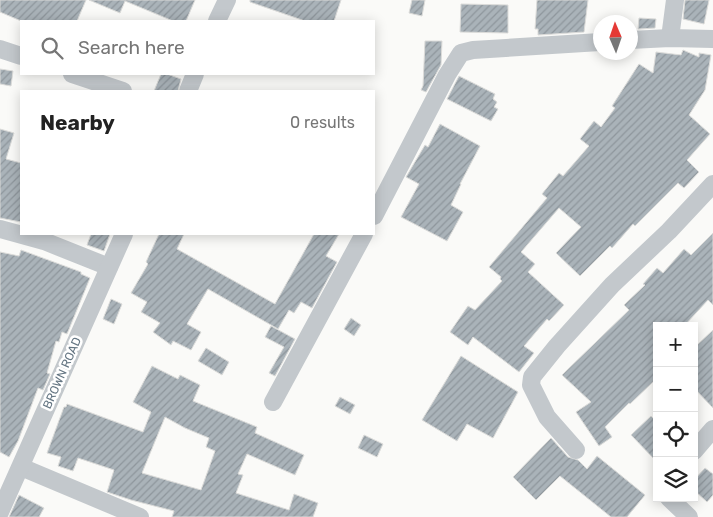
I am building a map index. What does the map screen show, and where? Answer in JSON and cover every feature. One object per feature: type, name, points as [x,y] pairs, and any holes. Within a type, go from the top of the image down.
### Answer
[{"type":"street","points":[[218,20],[227,0]]},
{"type":"street","points":[[670,38],[675,0]]},
{"type":"street","points":[[638,40],[713,39]]},
{"type":"street","points":[[375,214],[447,75],[461,53],[473,50],[593,42]]},
{"type":"street","points":[[0,49],[20,56]]},
{"type":"street","points":[[75,75],[120,90]]},
{"type":"street","points":[[188,90],[195,75]]},
{"type":"street","points":[[576,450],[546,417],[531,385],[532,377],[612,285],[669,231],[713,184]]},
{"type":"street","points":[[0,230],[44,241],[109,267]]},
{"type":"street","name":"BROWN ROAD","points":[[0,512],[124,235]]},
{"type":"street","points":[[273,402],[363,235]]},
{"type":"street","points":[[698,446],[713,429]]},
{"type":"street","points":[[20,467],[140,517]]},
{"type":"street","points":[[673,502],[689,517]]},
{"type":"building","points":[[0,0],[86,0],[77,20],[20,21],[0,12]]},
{"type":"building","points":[[89,0],[195,0],[186,20],[171,20],[125,1],[120,13]]},
{"type":"building","points":[[250,0],[341,0],[334,20],[302,20],[250,2]]},
{"type":"building","points":[[412,0],[425,0],[422,16],[409,13]]},
{"type":"building","points":[[537,0],[588,0],[584,32],[538,35],[538,29],[535,29]]},
{"type":"building","points":[[685,0],[709,0],[704,24],[683,19]]},
{"type":"building","points":[[461,4],[508,5],[508,33],[460,32]]},
{"type":"building","points":[[639,18],[656,19],[655,28],[638,29]]},
{"type":"building","points":[[425,41],[442,41],[441,65],[426,92],[421,90],[423,86]]},
{"type":"building","points":[[683,50],[699,57],[699,53],[711,55],[705,90],[689,115],[710,134],[687,160],[699,172],[684,188],[678,183],[635,226],[633,224],[612,248],[610,246],[580,276],[556,253],[581,227],[559,208],[521,252],[535,264],[528,272],[564,305],[549,321],[547,319],[524,346],[534,353],[519,372],[473,337],[468,345],[450,332],[468,306],[475,310],[502,281],[501,277],[489,267],[547,198],[542,194],[559,173],[563,176],[589,146],[580,139],[594,121],[601,127],[615,108],[612,106],[639,64],[653,73],[656,52],[681,55]]},
{"type":"building","points":[[0,69],[13,71],[11,86],[0,84]]},
{"type":"building","points":[[161,75],[170,75],[181,79],[178,90],[154,90]]},
{"type":"building","points":[[459,76],[495,94],[493,99],[497,102],[494,107],[498,109],[491,121],[447,99]]},
{"type":"building","points":[[440,124],[480,146],[451,205],[463,212],[447,241],[401,217],[419,184],[406,177],[425,145],[428,147]]},
{"type":"building","points":[[0,129],[14,133],[6,159],[20,163],[20,222],[0,218]]},
{"type":"building","points":[[713,233],[713,305],[708,300],[688,322],[653,322],[653,382],[605,427],[612,437],[599,446],[576,412],[591,402],[562,375],[629,310],[624,305],[645,285],[643,284],[657,268],[663,273],[684,249],[691,255]]},
{"type":"building","points":[[91,235],[110,235],[104,251],[87,245]]},
{"type":"building","points":[[159,235],[184,235],[177,249],[275,304],[313,235],[338,235],[326,256],[337,262],[312,308],[301,302],[294,313],[289,310],[278,329],[208,289],[187,324],[201,332],[191,350],[173,341],[171,345],[153,332],[160,323],[141,312],[147,302],[131,293],[148,264],[146,262]]},
{"type":"building","points":[[21,250],[81,272],[81,274],[90,278],[67,334],[62,332],[59,342],[56,341],[47,373],[50,374],[43,390],[38,388],[18,441],[9,457],[0,452],[0,252],[19,256]]},
{"type":"building","points":[[111,299],[122,304],[114,324],[103,319]]},
{"type":"building","points":[[351,318],[361,325],[354,336],[344,329]]},
{"type":"building","points":[[271,326],[295,339],[275,376],[269,373],[284,347],[265,337]]},
{"type":"building","points":[[713,330],[713,408],[698,392],[698,344]]},
{"type":"building","points":[[206,348],[229,362],[222,375],[198,361]]},
{"type":"building","points":[[461,356],[518,392],[493,438],[467,424],[457,441],[422,420]]},
{"type":"building","points":[[152,366],[178,379],[180,375],[200,385],[193,401],[257,427],[255,433],[304,455],[295,475],[247,454],[238,474],[243,475],[236,493],[289,510],[294,494],[318,503],[313,517],[172,517],[174,511],[107,492],[114,470],[78,458],[73,471],[58,466],[61,457],[47,453],[64,407],[67,404],[143,432],[151,412],[133,402]],"holes":[[[165,417],[209,438],[206,447],[215,451],[201,490],[142,473]]]},
{"type":"building","points":[[340,397],[355,405],[350,414],[335,406]]},
{"type":"building","points":[[651,416],[653,418],[653,458],[631,435]]},
{"type":"building","points":[[364,435],[383,444],[377,457],[358,448]]},
{"type":"building","points":[[551,438],[568,457],[578,460],[587,469],[597,456],[645,495],[627,517],[611,517],[560,476],[536,500],[513,477]]},
{"type":"building","points":[[705,468],[713,474],[713,495],[707,502],[698,494],[698,476]]},
{"type":"building","points":[[19,495],[44,508],[39,517],[9,517]]}]
